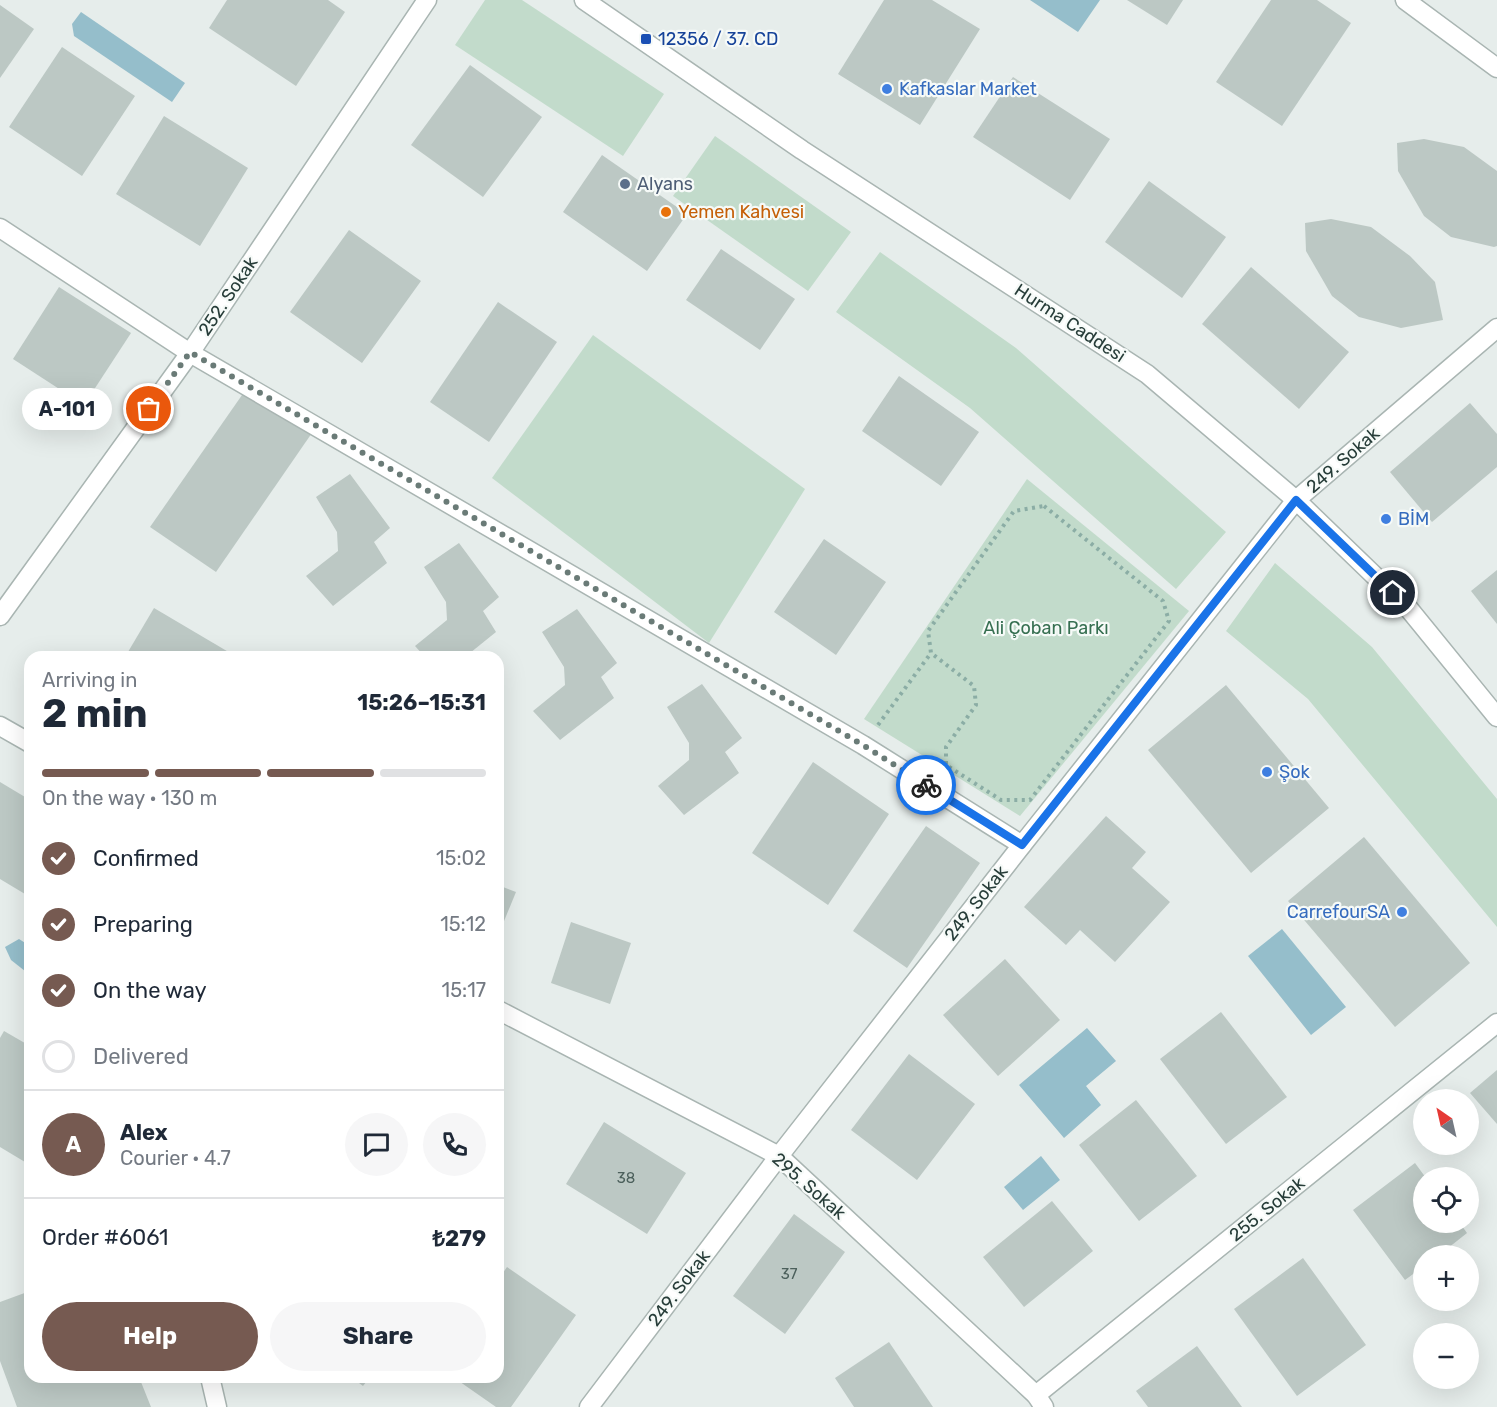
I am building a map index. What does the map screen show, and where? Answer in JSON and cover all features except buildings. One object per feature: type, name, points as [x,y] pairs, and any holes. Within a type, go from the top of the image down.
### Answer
[{"type":"street","name":"252. Sokak","points":[[0,616],[190,352],[427,0]]},
{"type":"street","name":"Hurma Caddesi","points":[[584,0],[802,150],[1147,374],[1296,500],[1409,609],[1497,717]]},
{"type":"street","points":[[1405,0],[1427,6],[1497,68]]},
{"type":"street","points":[[0,228],[190,352],[863,745],[1022,845]]},
{"type":"street","name":"249. Sokak","points":[[589,1407],[779,1156],[1296,500],[1497,328]]},
{"type":"street","points":[[0,726],[24,740]]},
{"type":"street","name":"295. Sokak","points":[[504,1013],[779,1156],[1040,1401]]},
{"type":"street","name":"255. Sokak","points":[[1040,1401],[1497,1023]]},
{"type":"street","points":[[211,1383],[217,1407]]},
{"type":"path","points":[[863,745],[931,653],[928,631],[1014,511],[1044,506],[1163,601],[1169,621],[1030,800],[1002,800],[946,765],[946,747],[976,705],[974,686],[931,653]]},
{"type":"green space","points":[[485,0],[522,0],[664,94],[623,156],[455,45]]},
{"type":"green space","points":[[715,136],[851,232],[808,291],[673,196]]},
{"type":"green space","points":[[880,252],[1016,348],[1226,532],[1176,589],[970,408],[836,312]]},
{"type":"green space","points":[[593,335],[805,489],[709,643],[492,478]]},
{"type":"green space","name":"Ali Çoban Parkı","points":[[1027,479],[1189,611],[1020,816],[864,719]]},
{"type":"green space","points":[[1275,563],[1372,647],[1497,799],[1497,927],[1308,699],[1226,631]]},
{"type":"water","points":[[1030,0],[1100,0],[1078,32]]},
{"type":"water","points":[[81,12],[185,83],[172,102],[74,36],[72,24]]},
{"type":"water","points":[[1282,929],[1346,1007],[1311,1035],[1248,956]]},
{"type":"water","points":[[19,939],[24,942],[24,970],[11,960],[5,947]]},
{"type":"water","points":[[1087,1028],[1116,1061],[1086,1086],[1101,1105],[1064,1138],[1019,1085]]},
{"type":"water","points":[[1041,1156],[1060,1180],[1023,1210],[1004,1187]]},
{"type":"way so far","points":[[149,409],[190,352],[863,745],[926,785]]},
{"type":"place","name":"12356 / 37. CD","points":[[646,39]]},
{"type":"place","name":"Kafkaslar Market","points":[[887,89]]},
{"type":"place","name":"Alyans","points":[[625,184]]},
{"type":"place","name":"Yemen Kahvesi","points":[[666,212]]},
{"type":"place","name":"A-101","points":[[149,409]]},
{"type":"place","name":"BİM","points":[[1386,519]]},
{"type":"place","name":"Şok","points":[[1267,772]]},
{"type":"place","name":"CarrefourSA","points":[[1402,912]]},
{"type":"route","points":[[926,785],[1022,845],[1296,500],[1393,593]]}]
